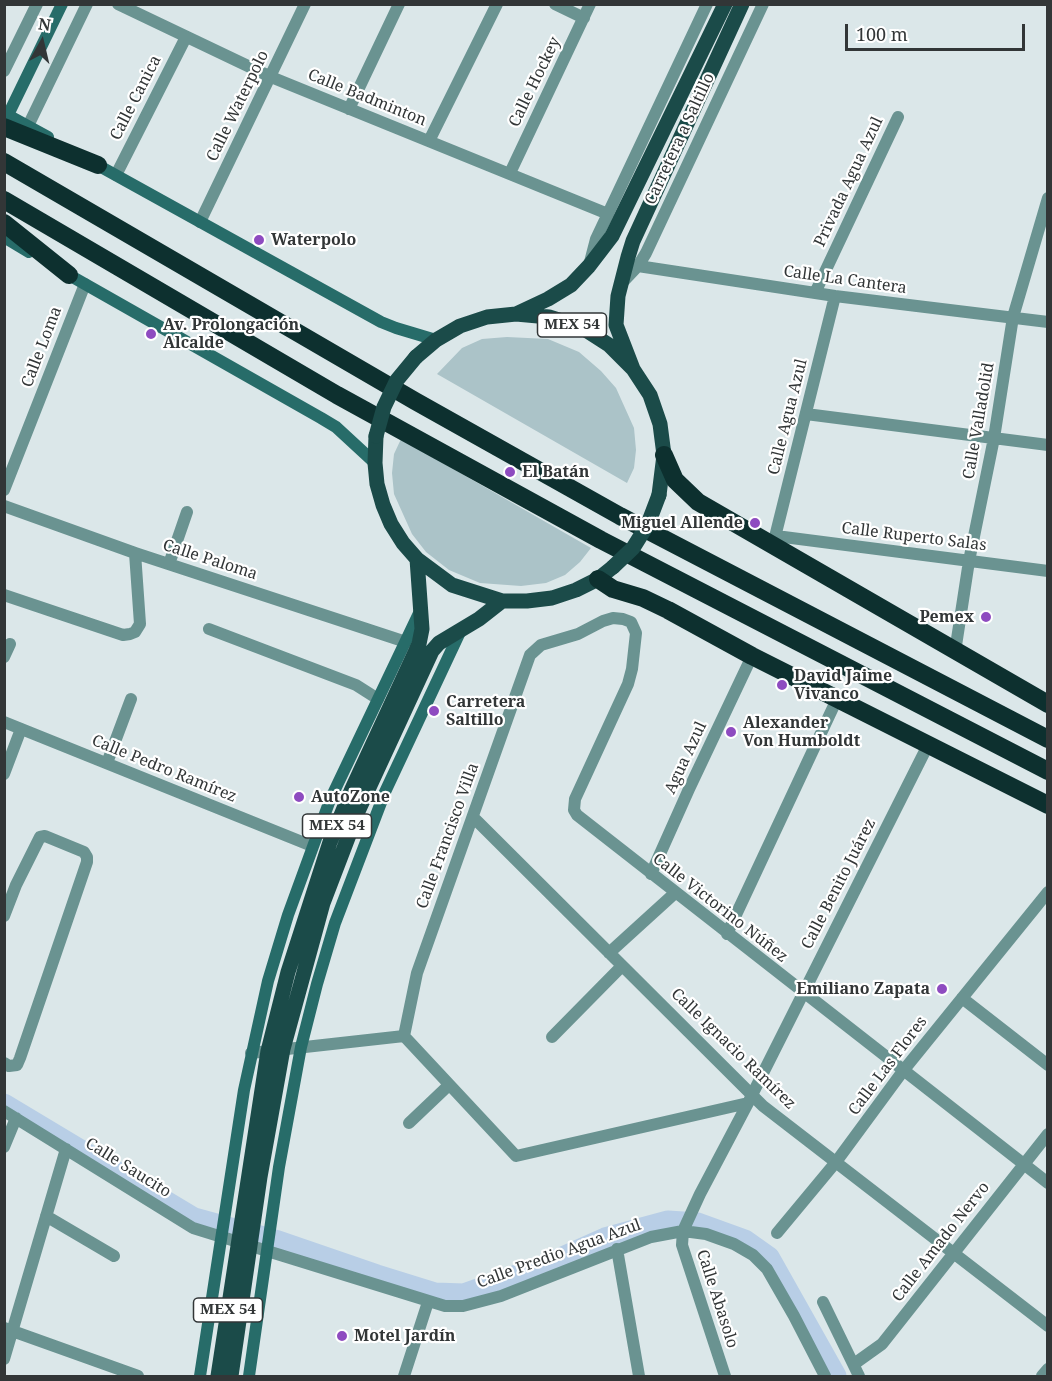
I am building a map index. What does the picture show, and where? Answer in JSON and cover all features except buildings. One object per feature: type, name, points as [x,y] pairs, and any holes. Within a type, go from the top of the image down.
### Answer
[{"type":"highway","points":[[6,118],[98,165]]},
{"type":"highway","points":[[4,162],[415,401],[620,516],[1047,739]]},
{"type":"highway","points":[[4,200],[337,394],[601,540],[1047,771]]},
{"type":"highway","points":[[4,223],[77,279]]},
{"type":"highway","points":[[664,455],[675,480],[698,502],[774,541],[955,652],[1047,704]]},
{"type":"highway","points":[[598,579],[613,589],[643,598],[668,610],[752,656],[1047,805]]},
{"type":"main road","name":"Carretera a Saltillo","points":[[516,314],[562,292],[581,276],[612,236],[725,4]]},
{"type":"main road","name":"Carretera a Saltillo","points":[[633,369],[616,325],[621,284],[633,241],[742,4]]},
{"type":"main road","points":[[660,106],[666,125]]},
{"type":"main road","name":"MEX 54","points":[[516,314],[549,317],[581,327],[609,345],[633,369],[650,395],[660,424],[664,455],[659,495],[648,524],[633,548],[613,567],[598,579],[552,598],[502,601],[452,585],[417,559],[402,543],[382,505],[375,463],[376,436],[384,407],[397,380],[416,357],[436,340],[460,326],[487,317],[516,314]]},
{"type":"main road","name":"MEX 54","points":[[218,1377],[244,1244],[255,1214],[275,1050],[288,972],[330,842],[419,644],[422,629],[417,559]]},
{"type":"main road","name":"MEX 54","points":[[231,1377],[244,1244],[246,1186],[275,1050],[323,903],[359,809],[432,651],[439,643],[502,601]]},
{"type":"street","points":[[4,71],[37,4]]},
{"type":"street","points":[[62,4],[6,118],[28,126],[381,322],[436,340]]},
{"type":"street","points":[[28,126],[87,4]]},
{"type":"street","name":"Calle Badminton","points":[[118,4],[271,77],[608,214]]},
{"type":"street","name":"Calle Waterpolo","points":[[200,222],[306,4]]},
{"type":"street","points":[[349,109],[399,4]]},
{"type":"street","points":[[429,141],[496,4]]},
{"type":"street","points":[[555,4],[584,18]]},
{"type":"street","name":"Calle Hockey","points":[[510,173],[590,4]]},
{"type":"street","name":"Carretera a Saltillo","points":[[589,266],[596,239],[708,4]]},
{"type":"street","name":"Carretera a Saltillo","points":[[621,284],[638,266],[763,4]]},
{"type":"street","name":"Calle Canica","points":[[116,175],[186,37]]},
{"type":"street","name":"Privada Agua Azul","points":[[814,293],[898,117]]},
{"type":"street","name":"Calle Valladolid","points":[[955,652],[969,561],[994,438],[1013,317],[1047,198]]},
{"type":"street","points":[[4,237],[49,266],[77,279],[336,427],[375,463]]},
{"type":"street","name":"Calle La Cantera","points":[[638,266],[835,296],[1047,322]]},
{"type":"street","name":"Calle Loma","points":[[4,490],[77,279]]},
{"type":"street","name":"Calle Agua Azul","points":[[774,541],[835,296]]},
{"type":"street","points":[[806,414],[1047,445]]},
{"type":"street","name":"Calle Paloma","points":[[4,506],[135,553],[406,642]]},
{"type":"street","points":[[169,564],[186,512]]},
{"type":"street","name":"Calle Ruperto Salas","points":[[774,541],[1047,571]]},
{"type":"street","points":[[4,595],[123,635],[130,634],[135,632],[140,624],[135,553]]},
{"type":"street","points":[[200,1377],[251,1053],[268,981],[288,915],[330,800],[421,610]]},
{"type":"street","name":"Calle Francisco Villa","points":[[404,1036],[417,973],[528,659],[533,650],[541,645],[569,637],[613,618],[628,620],[636,633],[628,684],[575,799],[574,810]]},
{"type":"street","points":[[209,629],[356,685],[378,699]]},
{"type":"street","points":[[249,1377],[271,1216],[301,1047],[335,923],[385,792],[461,630]]},
{"type":"street","points":[[4,657],[10,644]]},
{"type":"street","name":"Agua Azul","points":[[651,874],[752,656]]},
{"type":"street","points":[[107,763],[131,699]]},
{"type":"street","points":[[727,934],[837,699]]},
{"type":"street","name":"Calle Pedro Ramírez","points":[[4,722],[312,846]]},
{"type":"street","points":[[4,774],[21,729]]},
{"type":"street","name":"Calle Benito Juárez","points":[[683,1231],[928,745]]},
{"type":"street","name":"Calle Victorino Núñez","points":[[574,810],[580,819],[1047,1183]]},
{"type":"street","name":"Calle Ignacio Ramírez","points":[[473,816],[750,1099],[763,1106],[1047,1326]]},
{"type":"street","points":[[4,1063],[9,1066],[16,1065],[20,1058],[87,857],[84,852],[45,836],[40,837],[10,883],[6,908]]},
{"type":"street","name":"Calle Las Flores","points":[[777,1233],[836,1162],[903,1071],[1047,892]]},
{"type":"street","points":[[609,953],[675,893]]},
{"type":"street","points":[[552,1037],[622,966]]},
{"type":"street","points":[[962,998],[1047,1065]]},
{"type":"street","points":[[251,1053],[404,1036],[516,1156],[750,1099]]},
{"type":"street","points":[[410,1123],[449,1085]]},
{"type":"street","name":"Calle Saucito","points":[[4,1111],[193,1228],[244,1244]]},
{"type":"street","points":[[4,1147],[16,1118]]},
{"type":"street","name":"Calle Amado Nervo","points":[[855,1364],[882,1344],[1047,1134]]},
{"type":"street","points":[[4,1359],[9,1329],[66,1149]]},
{"type":"street","points":[[255,1214],[271,1216]]},
{"type":"street","points":[[46,1216],[114,1256]]},
{"type":"street","name":"Calle Predio Agua Azul","points":[[244,1244],[428,1302],[445,1306],[463,1306],[501,1296],[651,1237],[683,1231],[706,1234],[734,1244],[753,1255],[767,1269],[825,1377]]},
{"type":"street","name":"Calle Abasolo","points":[[683,1231],[682,1245],[725,1377]]},
{"type":"street","points":[[616,1249],[639,1377]]},
{"type":"street","points":[[404,1377],[428,1302]]},
{"type":"street","points":[[823,1302],[855,1364],[859,1377]]},
{"type":"street","points":[[9,1329],[138,1377]]},
{"type":"street","points":[[1042,1377],[1047,1369]]},
{"type":"shaded area","points":[[507,337],[548,339],[579,352],[616,388],[634,428],[636,450],[634,468],[627,483],[437,374],[462,348],[482,339]]},
{"type":"shaded area","points":[[401,439],[591,548],[565,575],[546,583],[521,586],[480,583],[449,570],[426,552],[412,534],[394,494],[392,473],[394,454]]},
{"type":"waterway","points":[[4,1104],[194,1218],[278,1241],[435,1293],[464,1294],[542,1266],[605,1238],[668,1221],[698,1223],[745,1240],[769,1257],[836,1376]]},
{"type":"place","name":"Waterpolo","points":[[259,240]]},
{"type":"place","name":"Av. Prolongación Alcalde","points":[[151,334]]},
{"type":"place","name":"El Batán","points":[[510,472]]},
{"type":"place","name":"Miguel Allende","points":[[755,523]]},
{"type":"place","name":"Pemex","points":[[986,617]]},
{"type":"place","name":"David Jaime Vivanco","points":[[782,685]]},
{"type":"place","name":"Carretera Saltillo","points":[[434,711]]},
{"type":"place","name":"Alexander Von Humboldt","points":[[731,732]]},
{"type":"place","name":"AutoZone","points":[[299,797]]},
{"type":"place","name":"Emiliano Zapata","points":[[942,989]]},
{"type":"place","name":"Motel Jardín","points":[[342,1336]]}]
